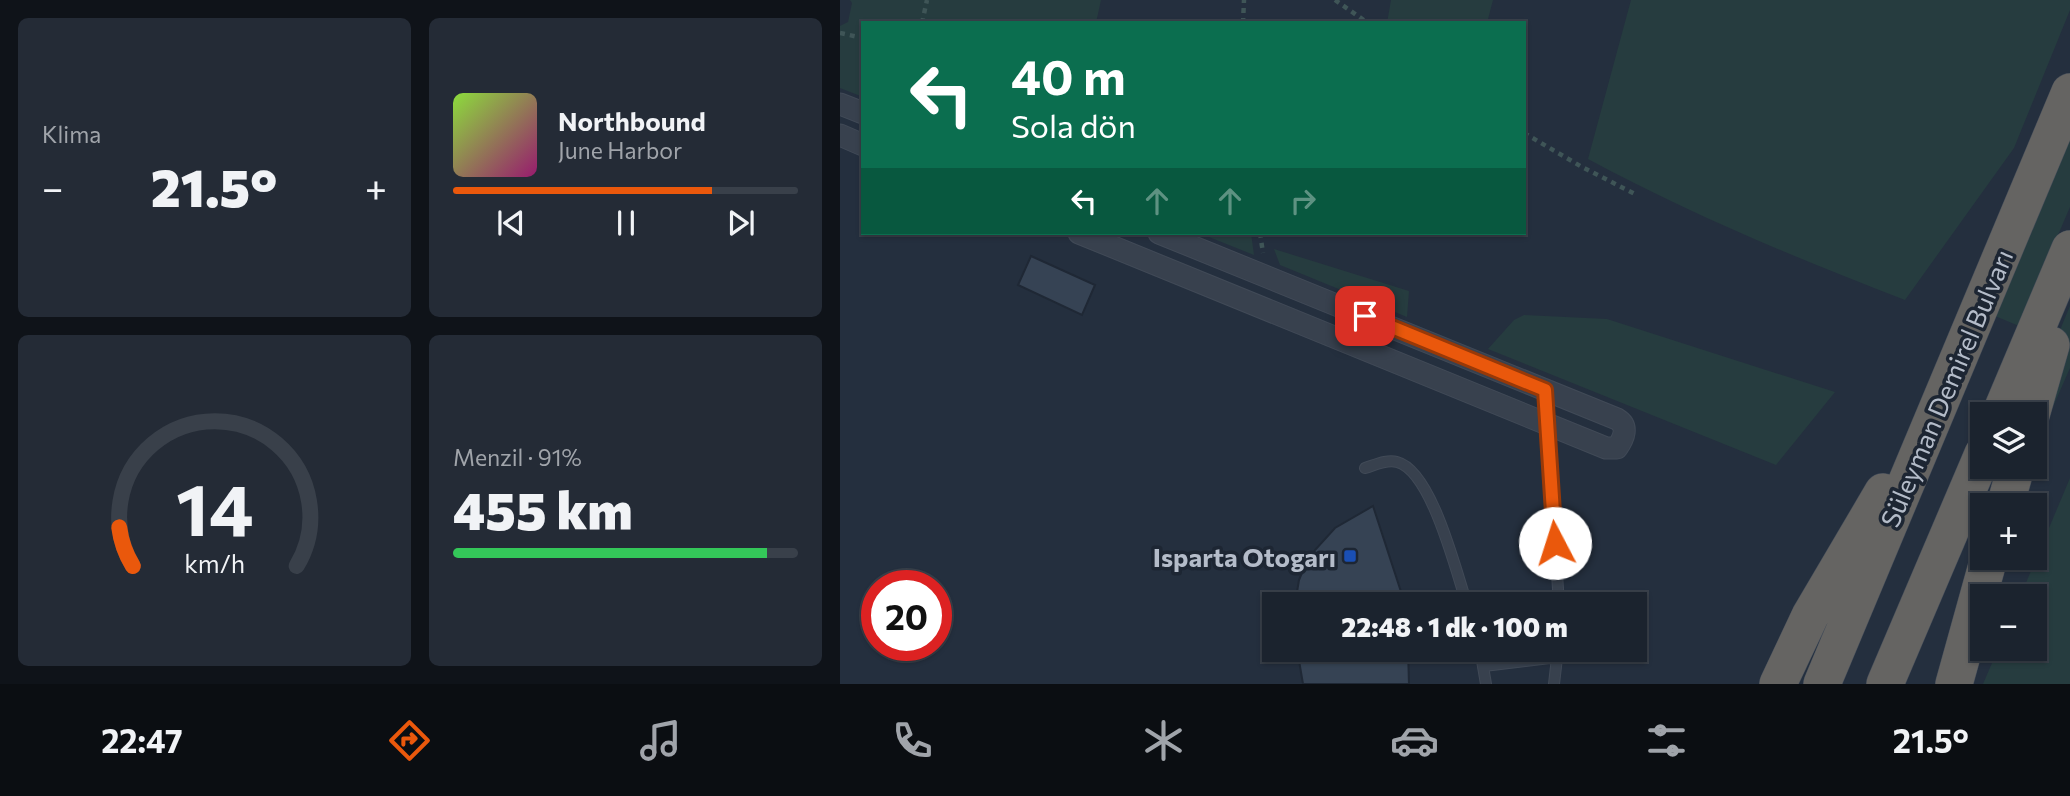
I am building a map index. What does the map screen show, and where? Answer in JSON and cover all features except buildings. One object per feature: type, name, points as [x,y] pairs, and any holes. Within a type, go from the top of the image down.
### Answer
[{"type":"highway","name":"Süleyman Demirel Bulvarı","points":[[1822,684],[2070,92]]},
{"type":"highway","points":[[2005,402],[2070,249]]},
{"type":"highway","points":[[2035,402],[2070,278]]},
{"type":"highway","points":[[1778,684],[1810,616],[1875,504],[1943,396]]},
{"type":"highway","points":[[1885,684],[1972,479]]},
{"type":"highway","points":[[1954,684],[1986,570]]},
{"type":"street","points":[[840,104],[861,112]]},
{"type":"street","points":[[840,135],[861,144]]},
{"type":"street","points":[[1084,235],[1612,450],[1620,443],[1625,428],[1623,422],[1617,419],[1164,235]]},
{"type":"lane","points":[[1545,390],[1558,592]]},
{"type":"lane","points":[[1365,468],[1396,461],[1413,472],[1434,510],[1463,592]]},
{"type":"lane","points":[[1483,662],[1486,684]]},
{"type":"lane","points":[[1484,666],[1507,662]]},
{"type":"lane","points":[[1554,684],[1557,662]]},
{"type":"path","points":[[922,21],[927,0]]},
{"type":"path","points":[[1243,21],[1244,0]]},
{"type":"path","points":[[1335,0],[1365,21]]},
{"type":"path","points":[[840,33],[861,38]]},
{"type":"path","points":[[1526,134],[1637,195]]},
{"type":"green space","points":[[850,0],[1101,0],[1096,21],[861,21],[861,96],[840,88],[840,26],[848,22],[852,3]]},
{"type":"green space","points":[[1391,0],[1493,0],[1488,21],[1387,21]]},
{"type":"green space","points":[[1631,0],[2070,0],[2070,10],[2014,148],[1905,300],[1744,234],[1588,159]]},
{"type":"green space","points":[[2070,134],[2070,207],[2019,326],[1995,316]]},
{"type":"green space","points":[[1204,235],[1251,235],[1254,255]]},
{"type":"green space","points":[[1274,249],[1409,291],[1407,317],[1280,265]]},
{"type":"green space","points":[[2070,306],[2070,368],[2047,421],[2047,402],[2038,402],[2055,342]]},
{"type":"green space","points":[[1524,315],[1607,319],[1835,392],[1776,465],[1488,349],[1514,320]]},
{"type":"green space","points":[[2070,478],[2070,684],[1983,684],[1993,661],[2047,661],[2047,584],[2025,584],[2031,570],[2047,570],[2047,533]]},
{"type":"place","name":"Isparta Otogarı","points":[[1350,556]]},
{"type":"route","points":[[1365,316],[1545,390],[1555,543]]}]
